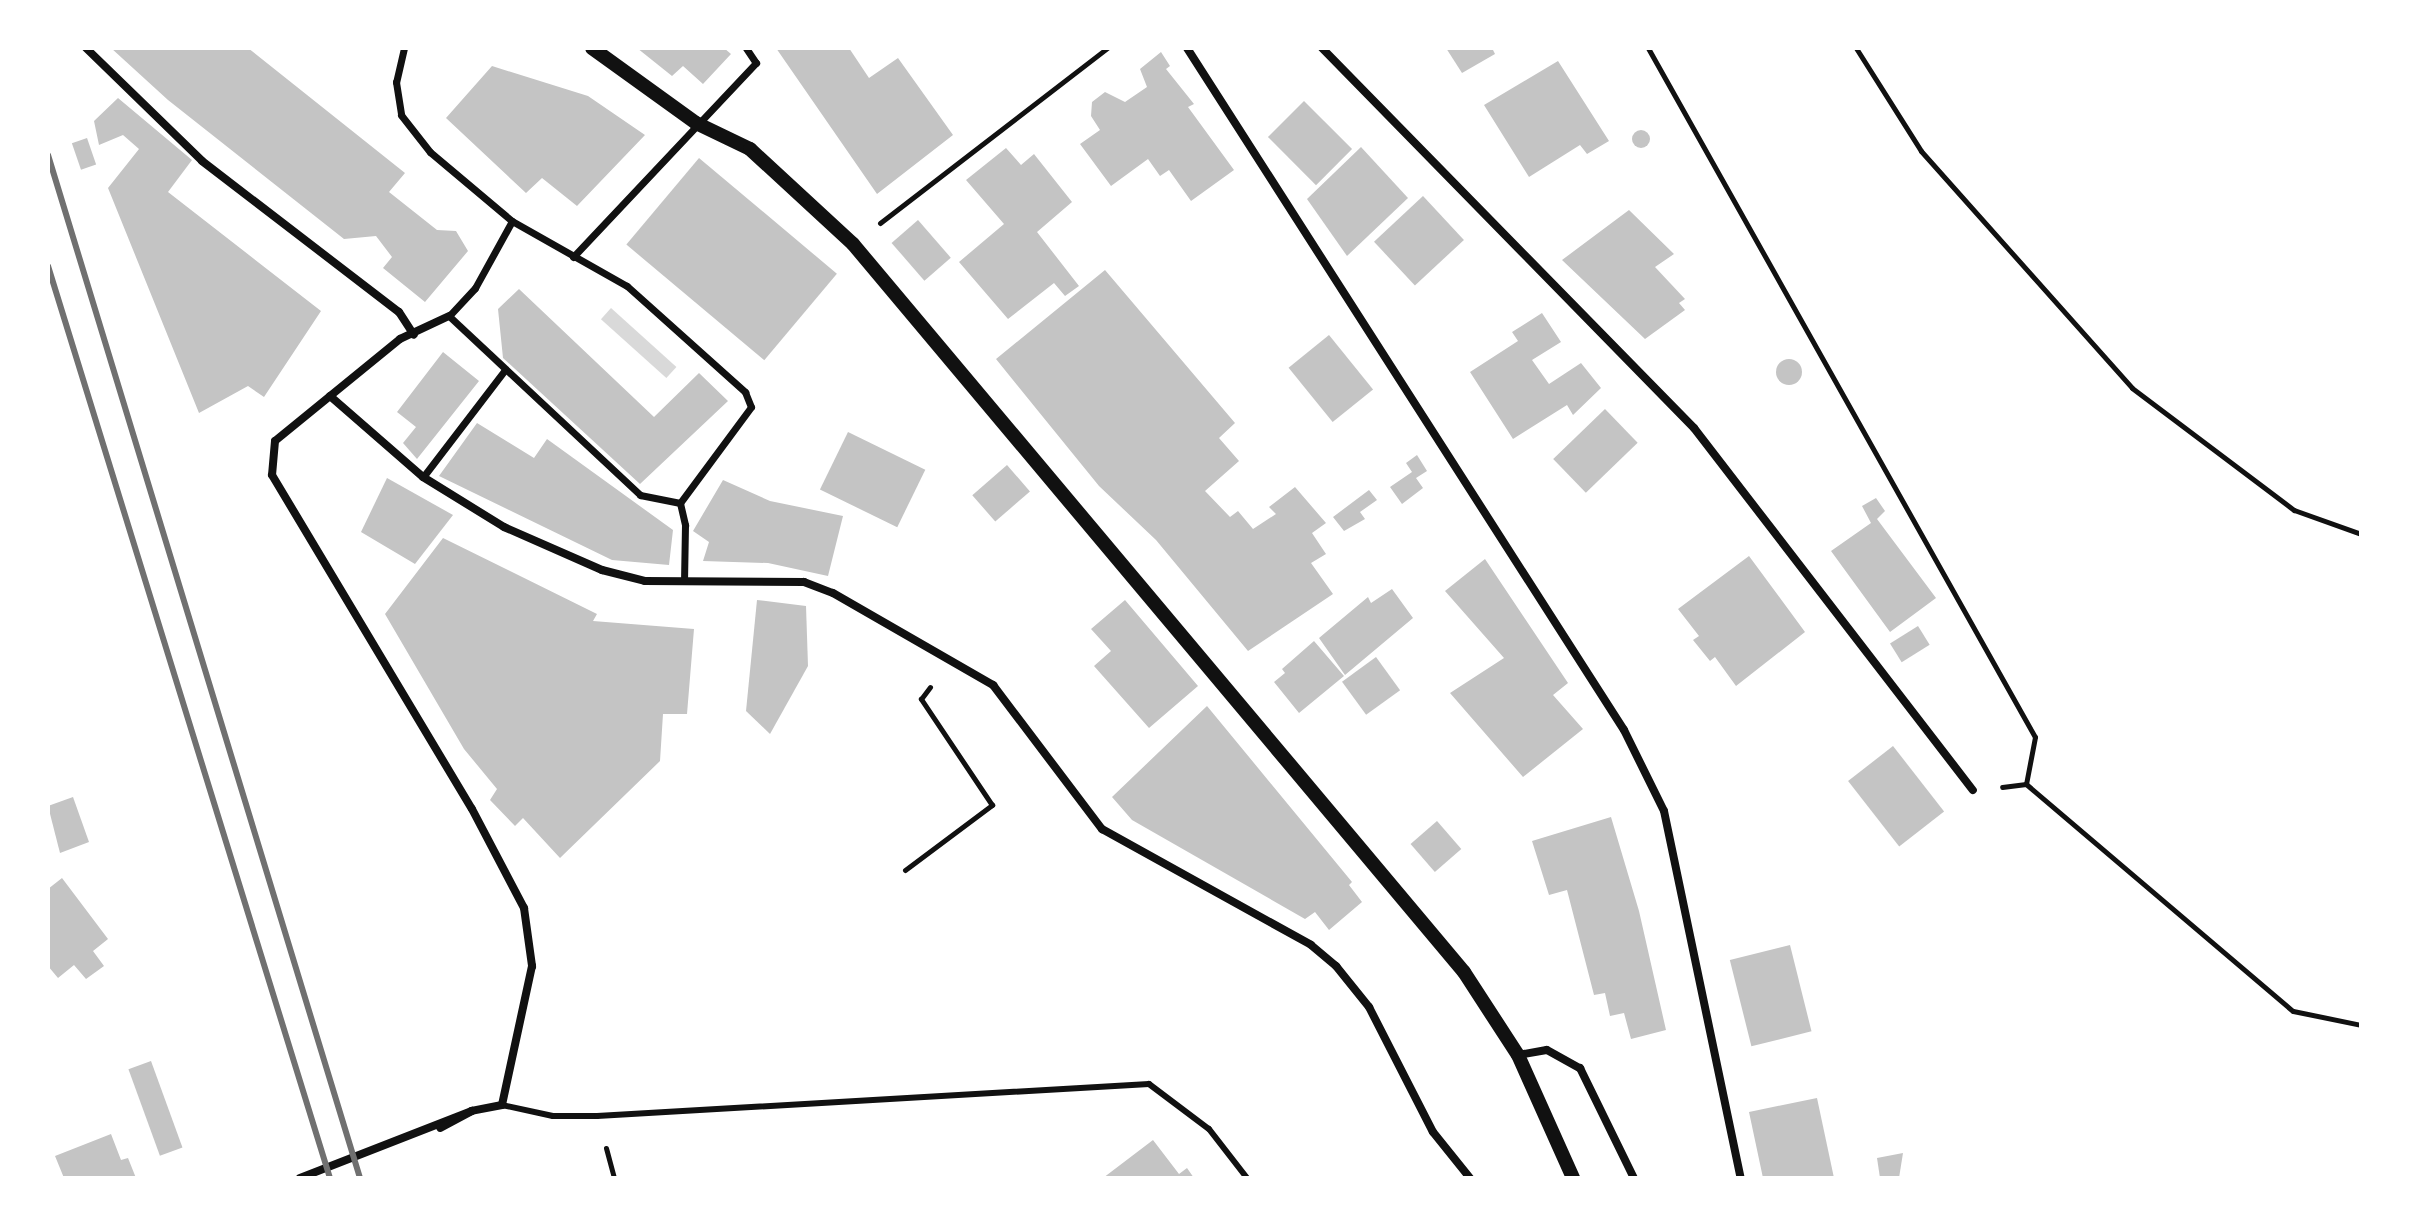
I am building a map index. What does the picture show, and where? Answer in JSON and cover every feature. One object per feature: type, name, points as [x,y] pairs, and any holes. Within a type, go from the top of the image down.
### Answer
[{"type":"street","points":[[86,48],[202,161],[399,312],[414,335]]},
{"type":"street","points":[[404,48],[396,82],[401,115],[430,152],[512,221],[627,286],[745,392],[751,407],[680,503],[685,525],[684,581]]},
{"type":"street","points":[[592,48],[696,123],[750,149],[853,244],[1464,972],[1518,1055],[1573,1178]]},
{"type":"street","points":[[573,257],[696,123],[756,63],[746,48]]},
{"type":"street","points":[[1187,48],[1624,730],[1664,811],[1741,1178]]},
{"type":"street","points":[[1322,48],[1694,428],[1973,790]]},
{"type":"street","points":[[300,1178],[472,1111],[502,1105],[532,966],[524,908],[472,809],[272,475],[275,441],[400,339],[449,316],[475,288],[512,221]]},
{"type":"street","points":[[449,316],[504,371],[640,495],[680,503]]},
{"type":"street","points":[[423,477],[504,371]]},
{"type":"street","points":[[330,396],[423,477],[504,527],[602,570],[645,581],[804,582],[833,593],[993,685],[1102,829],[1311,945],[1336,966],[1369,1007],[1433,1132],[1470,1178]]},
{"type":"street","points":[[1518,1055],[1547,1050],[1580,1068],[1634,1178]]},
{"type":"street","points":[[440,1128],[472,1111]]},
{"type":"lane","points":[[502,1105],[553,1116],[597,1116],[1149,1084],[1209,1129],[1247,1178]]},
{"type":"path","points":[[853,244],[1107,48]]},
{"type":"path","points":[[1648,48],[2035,737],[2026,784]]},
{"type":"path","points":[[1856,48],[1921,151],[2132,388],[2294,510],[2361,534]]},
{"type":"path","points":[[905,870],[992,805],[921,699]]},
{"type":"path","points":[[1973,790],[2026,784],[2293,1011],[2361,1025]]},
{"type":"shaded area","points":[[611,308],[676,367],[666,378],[601,319]]},
{"type":"building","points":[[111,48],[248,48],[405,173],[389,192],[437,230],[456,231],[468,251],[425,302],[383,268],[392,257],[376,236],[344,239],[168,100]]},
{"type":"building","points":[[637,48],[724,48],[731,54],[703,84],[683,66],[672,76]]},
{"type":"building","points":[[776,48],[849,48],[869,78],[898,58],[953,135],[877,194]]},
{"type":"building","points":[[1446,48],[1492,48],[1495,54],[1462,73]]},
{"type":"building","points":[[1161,52],[1170,66],[1166,69],[1194,104],[1188,107],[1234,170],[1191,201],[1169,170],[1160,176],[1148,159],[1111,186],[1080,144],[1100,130],[1091,116],[1092,102],[1105,92],[1125,102],[1147,87],[1140,69]]},
{"type":"building","points":[[1558,61],[1609,141],[1587,154],[1580,145],[1529,177],[1484,105]]},
{"type":"building","points":[[492,66],[588,96],[645,135],[577,206],[542,178],[526,193],[446,118]]},
{"type":"building","points":[[118,98],[192,160],[168,192],[321,311],[264,397],[248,386],[199,413],[108,188],[139,149],[123,135],[99,145],[94,121]]},
{"type":"building","points":[[1304,101],[1352,149],[1316,185],[1268,137]]},
{"type":"building","points":[[1641,130],[1650,139],[1641,148],[1632,139]]},
{"type":"building","points":[[87,138],[96,164],[81,170],[72,143]]},
{"type":"building","points":[[1361,147],[1408,198],[1347,256],[1307,199]]},
{"type":"building","points":[[1006,148],[1021,165],[1034,154],[1072,202],[1037,232],[1079,286],[1065,296],[1054,283],[1008,319],[959,262],[1004,224],[966,180]]},
{"type":"building","points":[[699,158],[837,274],[764,360],[626,245]]},
{"type":"building","points":[[1423,196],[1464,240],[1415,286],[1374,242]]},
{"type":"building","points":[[1629,210],[1674,254],[1655,267],[1685,299],[1679,303],[1685,310],[1645,339],[1562,260]]},
{"type":"building","points":[[918,220],[951,258],[924,281],[892,243]]},
{"type":"building","points":[[1105,270],[1235,423],[1219,438],[1239,461],[1205,491],[1230,517],[1238,511],[1253,529],[1276,514],[1269,507],[1295,487],[1326,523],[1312,533],[1326,554],[1311,563],[1333,594],[1248,651],[1156,540],[1099,486],[996,359]]},
{"type":"building","points":[[519,289],[654,417],[699,373],[728,401],[640,484],[503,358],[498,309]]},
{"type":"building","points":[[1542,313],[1561,342],[1532,360],[1549,384],[1581,363],[1601,388],[1573,415],[1567,405],[1513,439],[1470,372],[1518,341],[1512,332]]},
{"type":"building","points":[[1329,335],[1373,389],[1333,422],[1289,368]]},
{"type":"building","points":[[443,352],[479,381],[417,459],[403,443],[416,427],[397,412]]},
{"type":"building","points":[[1789,359],[1798,363],[1802,372],[1798,381],[1789,385],[1780,381],[1776,372],[1780,363]]},
{"type":"building","points":[[1605,409],[1638,443],[1586,493],[1553,459]]},
{"type":"building","points":[[477,423],[534,458],[547,439],[673,530],[669,565],[612,560],[439,476]]},
{"type":"building","points":[[848,432],[925,470],[897,527],[820,490]]},
{"type":"building","points":[[1417,455],[1427,471],[1416,478],[1423,488],[1402,504],[1390,487],[1412,472],[1406,463]]},
{"type":"building","points":[[1007,465],[1030,491],[995,522],[972,495]]},
{"type":"building","points":[[387,478],[453,515],[415,564],[361,532]]},
{"type":"building","points":[[723,480],[770,501],[843,516],[828,576],[768,563],[703,561],[709,542],[693,531]]},
{"type":"building","points":[[1369,490],[1377,500],[1360,512],[1365,519],[1344,531],[1333,517]]},
{"type":"building","points":[[1876,498],[1885,511],[1877,519],[1936,598],[1890,632],[1831,551],[1871,523],[1862,506]]},
{"type":"building","points":[[443,538],[597,614],[593,621],[694,629],[687,714],[663,714],[660,761],[560,858],[523,818],[515,826],[490,800],[497,789],[464,749],[385,614]]},
{"type":"building","points":[[1749,556],[1805,632],[1736,686],[1715,657],[1710,661],[1693,640],[1699,636],[1678,609]]},
{"type":"building","points":[[1485,559],[1568,683],[1553,695],[1583,729],[1523,777],[1450,693],[1504,658],[1445,591]]},
{"type":"building","points":[[1392,589],[1413,618],[1345,675],[1319,638],[1368,597],[1371,603]]},
{"type":"building","points":[[757,600],[806,606],[808,666],[770,734],[746,711]]},
{"type":"building","points":[[1125,600],[1198,686],[1149,728],[1094,666],[1111,651],[1091,629]]},
{"type":"building","points":[[1918,626],[1930,645],[1902,662],[1890,643]]},
{"type":"building","points":[[1314,641],[1344,676],[1299,713],[1274,682],[1285,673],[1282,669]]},
{"type":"building","points":[[1376,657],[1400,690],[1366,715],[1342,682]]},
{"type":"building","points":[[1207,706],[1352,882],[1349,885],[1362,902],[1329,930],[1315,912],[1305,919],[1132,820],[1112,797]]},
{"type":"building","points":[[1893,746],[1944,811],[1899,846],[1848,781]]},
{"type":"building","points":[[73,797],[89,842],[60,853],[48,806]]},
{"type":"building","points":[[1611,817],[1639,911],[1666,1030],[1631,1039],[1624,1013],[1610,1016],[1605,993],[1594,995],[1567,890],[1549,895],[1532,841]]},
{"type":"building","points":[[1437,821],[1461,849],[1435,872],[1411,844]]},
{"type":"building","points":[[62,878],[108,939],[93,951],[104,966],[86,979],[74,965],[58,978],[48,966],[48,889]]},
{"type":"building","points":[[1790,945],[1812,1031],[1751,1046],[1730,960]]},
{"type":"building","points":[[151,1061],[182,1147],[160,1156],[128,1069]]},
{"type":"building","points":[[1817,1098],[1834,1178],[1763,1178],[1749,1112]]},
{"type":"building","points":[[111,1134],[121,1160],[128,1158],[136,1178],[64,1178],[55,1156]]},
{"type":"building","points":[[1153,1140],[1179,1174],[1187,1168],[1194,1178],[1103,1178]]},
{"type":"building","points":[[1903,1153],[1899,1178],[1880,1178],[1877,1158]]},
{"type":"railway","points":[[48,155],[360,1178]]},
{"type":"railway","points":[[48,266],[330,1178]]}]
